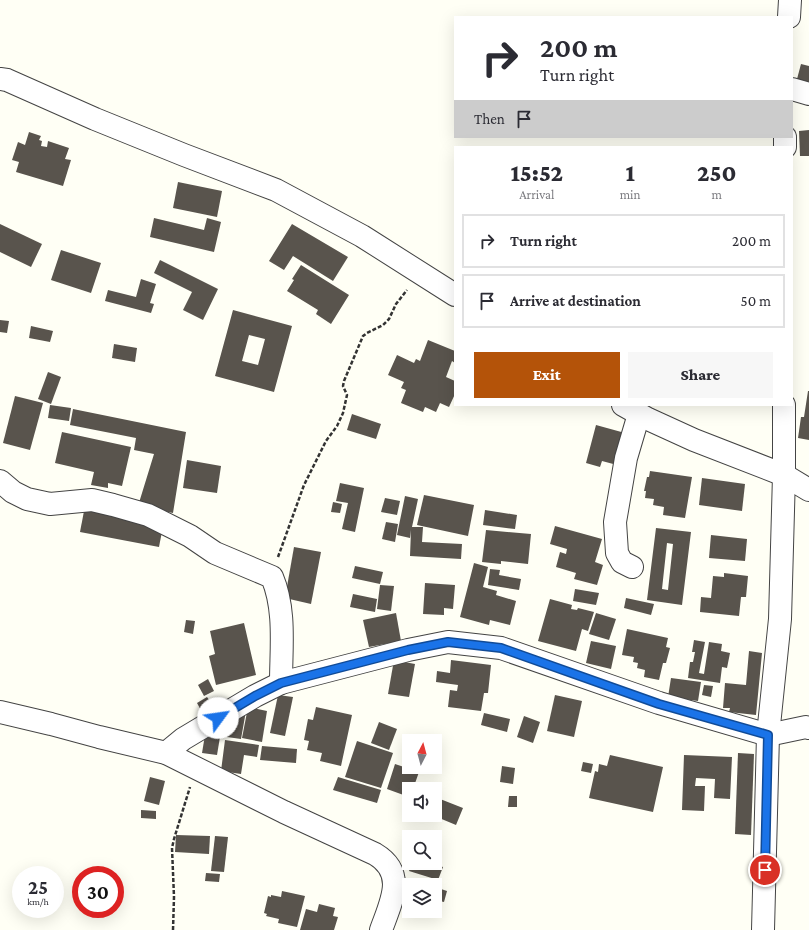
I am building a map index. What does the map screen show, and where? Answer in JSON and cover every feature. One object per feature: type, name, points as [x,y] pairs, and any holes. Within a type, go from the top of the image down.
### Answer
[{"type":"street","points":[[789,16],[790,0]]},
{"type":"street","points":[[0,79],[7,80],[95,119],[184,155],[276,190],[362,236],[454,294]]},
{"type":"street","points":[[793,89],[809,94]]},
{"type":"street","points":[[763,930],[768,735],[780,619],[784,475],[784,406]]},
{"type":"street","points":[[632,567],[622,562],[617,553],[615,522],[626,458],[631,410],[694,440],[784,475],[809,490]]},
{"type":"street","points":[[0,480],[13,492],[35,501],[50,504],[92,500],[148,515],[190,536],[216,553],[272,577],[278,590],[281,613],[281,683]]},
{"type":"street","points":[[166,753],[183,739],[255,696],[281,683],[415,648],[448,642],[501,648],[659,704],[768,735],[806,727],[809,728]]},
{"type":"street","points":[[0,712],[166,753],[195,769],[383,859],[389,866],[394,878],[392,897],[381,930]]},
{"type":"path","points":[[272,577],[294,508],[326,441],[337,426],[342,413],[347,395],[343,386],[344,381],[362,340],[367,333],[383,325],[389,319],[396,304],[419,273]]},
{"type":"path","points":[[172,930],[174,897],[172,848],[195,769]]},
{"type":"building","points":[[801,64],[809,66],[809,82],[797,79]]},
{"type":"building","points":[[809,130],[809,156],[800,156],[799,131]]},
{"type":"building","points":[[29,132],[41,136],[39,140],[42,141],[41,146],[47,147],[48,141],[69,148],[65,159],[71,160],[63,186],[16,172],[19,162],[12,160],[18,142],[25,145]]},
{"type":"building","points":[[178,182],[222,191],[217,217],[173,208]]},
{"type":"building","points":[[154,218],[204,230],[207,218],[221,222],[214,252],[150,237]]},
{"type":"building","points":[[0,224],[42,244],[31,267],[0,252]]},
{"type":"building","points":[[292,224],[348,257],[333,281],[293,256],[284,270],[269,261]]},
{"type":"building","points":[[61,250],[101,263],[91,293],[51,280]]},
{"type":"building","points":[[160,260],[218,289],[203,320],[183,310],[192,292],[154,273]]},
{"type":"building","points":[[301,265],[349,295],[331,324],[316,314],[318,310],[287,291],[294,280],[292,279]]},
{"type":"building","points":[[141,279],[156,284],[150,303],[154,304],[151,313],[105,301],[108,290],[136,297]]},
{"type":"building","points":[[233,310],[292,326],[274,392],[215,376]],"holes":[[[249,335],[265,339],[258,365],[242,361]]]},
{"type":"building","points":[[0,320],[9,321],[7,333],[0,332]]},
{"type":"building","points":[[31,326],[53,331],[50,342],[29,338]]},
{"type":"building","points":[[428,340],[454,351],[454,362],[452,361],[446,377],[454,381],[454,396],[449,407],[440,403],[436,412],[425,407],[423,412],[401,403],[406,390],[401,388],[404,382],[388,375],[397,355],[414,363],[416,359],[420,361]]},
{"type":"building","points":[[114,344],[137,348],[135,362],[112,358]]},
{"type":"building","points":[[48,372],[61,377],[51,404],[38,399]]},
{"type":"building","points":[[808,391],[809,440],[798,438],[801,417],[804,417]]},
{"type":"building","points":[[15,396],[43,403],[30,450],[3,443]]},
{"type":"building","points":[[50,405],[71,408],[69,421],[48,418]]},
{"type":"building","points":[[73,409],[186,432],[173,513],[138,506],[154,454],[134,450],[136,438],[70,425]]},
{"type":"building","points":[[352,414],[381,424],[376,439],[347,430]]},
{"type":"building","points":[[596,425],[625,433],[617,465],[602,461],[600,467],[586,463]]},
{"type":"building","points":[[62,432],[131,447],[122,486],[108,483],[108,488],[91,485],[94,472],[55,463]]},
{"type":"building","points":[[187,460],[221,466],[217,493],[183,488]]},
{"type":"building","points":[[650,471],[692,477],[685,518],[663,515],[664,507],[653,505],[654,499],[645,498],[646,491],[644,491]]},
{"type":"building","points":[[702,478],[745,484],[742,511],[699,505]]},
{"type":"building","points":[[340,483],[364,488],[355,532],[342,529],[348,503],[336,501]]},
{"type":"building","points":[[424,495],[474,505],[468,536],[417,525]]},
{"type":"building","points":[[405,496],[418,499],[412,527],[423,527],[422,542],[462,544],[461,559],[410,556],[411,530],[410,538],[397,535]]},
{"type":"building","points":[[385,498],[400,501],[397,515],[381,512]]},
{"type":"building","points":[[333,502],[342,504],[340,513],[331,512]]},
{"type":"building","points":[[85,506],[164,521],[159,547],[80,532]]},
{"type":"building","points":[[485,510],[517,515],[515,529],[483,525]]},
{"type":"building","points":[[386,522],[398,524],[395,542],[382,539]]},
{"type":"building","points":[[555,526],[602,539],[595,562],[603,565],[597,585],[574,579],[576,573],[556,567],[560,552],[566,554],[567,549],[550,544]]},
{"type":"building","points":[[656,528],[691,532],[682,605],[647,600]],"holes":[[[667,543],[673,544],[668,590],[662,589]]]},
{"type":"building","points":[[486,530],[531,534],[528,564],[501,561],[501,564],[482,562]]},
{"type":"building","points":[[711,535],[747,539],[745,561],[709,558]]},
{"type":"building","points":[[294,547],[321,552],[311,604],[285,598]]},
{"type":"building","points":[[474,563],[488,567],[483,587],[497,591],[496,595],[516,601],[510,625],[490,620],[489,625],[460,617]]},
{"type":"building","points":[[355,566],[383,572],[380,584],[352,578]]},
{"type":"building","points":[[490,569],[500,570],[499,575],[521,579],[519,590],[488,585]]},
{"type":"building","points":[[724,573],[748,576],[746,597],[741,597],[739,616],[700,612],[701,597],[711,598],[713,576],[724,577]]},
{"type":"building","points":[[425,583],[455,585],[453,609],[444,608],[444,615],[423,614]]},
{"type":"building","points":[[380,585],[394,586],[391,611],[377,609]]},
{"type":"building","points":[[575,589],[599,593],[596,605],[573,601]]},
{"type":"building","points":[[353,594],[377,599],[375,612],[350,607]]},
{"type":"building","points":[[626,598],[654,604],[651,615],[624,608]]},
{"type":"building","points":[[550,599],[572,605],[571,609],[577,610],[578,608],[594,612],[588,631],[582,629],[576,651],[538,641]]},
{"type":"building","points":[[396,613],[401,641],[369,647],[363,620]]},
{"type":"building","points":[[596,613],[616,619],[609,640],[589,634]]},
{"type":"building","points":[[186,620],[195,621],[193,634],[184,632]]},
{"type":"building","points":[[244,623],[256,675],[216,685],[209,656],[215,654],[210,631]]},
{"type":"building","points":[[627,629],[668,638],[666,647],[670,648],[666,663],[663,663],[659,680],[644,677],[645,670],[637,668],[638,663],[633,662],[634,657],[622,655]]},
{"type":"building","points":[[694,640],[705,642],[699,673],[704,674],[709,642],[722,644],[721,651],[730,653],[727,668],[722,667],[720,683],[688,678],[690,662],[693,662],[695,652],[692,652]]},
{"type":"building","points":[[591,641],[616,646],[611,669],[586,663]]},
{"type":"building","points":[[749,651],[762,653],[756,715],[729,712],[730,708],[723,708],[725,683],[746,685]]},
{"type":"building","points":[[394,660],[415,664],[409,697],[388,694]]},
{"type":"building","points":[[451,660],[491,665],[488,693],[484,693],[481,711],[448,707],[450,690],[457,691],[458,685],[436,682],[437,671],[450,673]]},
{"type":"building","points":[[671,678],[701,682],[698,701],[668,697]]},
{"type":"building","points":[[208,679],[214,691],[204,696],[198,685]]},
{"type":"building","points":[[704,685],[713,686],[711,697],[702,695]]},
{"type":"building","points":[[278,695],[293,697],[285,736],[270,733]]},
{"type":"building","points":[[555,695],[582,701],[574,737],[547,731]]},
{"type":"building","points":[[207,697],[213,706],[202,712],[197,703]]},
{"type":"building","points":[[248,707],[267,711],[262,742],[242,738]]},
{"type":"building","points":[[316,707],[352,715],[341,766],[320,761],[322,753],[307,750],[309,741],[304,740],[308,719],[313,720]]},
{"type":"building","points":[[234,709],[246,711],[241,739],[227,737],[228,730],[231,731]]},
{"type":"building","points":[[484,713],[510,719],[507,732],[481,725]]},
{"type":"building","points":[[524,716],[540,722],[533,743],[517,737]]},
{"type":"building","points":[[379,722],[397,729],[389,750],[371,743]]},
{"type":"building","points":[[205,735],[220,737],[217,755],[202,753]]},
{"type":"building","points":[[225,740],[259,745],[257,757],[244,755],[241,774],[221,771]]},
{"type":"building","points":[[357,741],[393,753],[381,788],[345,777]]},
{"type":"building","points":[[262,746],[297,749],[296,763],[260,760]]},
{"type":"building","points":[[738,753],[754,754],[751,835],[735,834]]},
{"type":"building","points":[[610,755],[663,767],[653,812],[589,798],[595,771],[598,772],[599,764],[607,766]]},
{"type":"building","points":[[684,755],[732,757],[730,799],[714,798],[715,779],[696,778],[695,786],[705,786],[704,811],[682,810]]},
{"type":"building","points":[[583,762],[593,764],[591,773],[581,771]]},
{"type":"building","points":[[395,764],[402,766],[402,774],[418,774],[415,782],[402,782],[402,794],[387,789]]},
{"type":"building","points":[[502,766],[515,768],[513,784],[500,782]]},
{"type":"building","points":[[150,777],[165,781],[159,805],[144,801]]},
{"type":"building","points":[[338,777],[381,790],[377,803],[333,790]]},
{"type":"building","points":[[509,796],[517,796],[517,807],[508,807]]},
{"type":"building","points":[[442,800],[463,808],[456,825],[442,819]]},
{"type":"building","points":[[141,810],[156,811],[156,819],[141,818]]},
{"type":"building","points":[[176,835],[210,836],[209,854],[175,852]]},
{"type":"building","points":[[215,836],[228,837],[224,872],[211,871]]},
{"type":"building","points":[[442,870],[439,878],[432,878],[409,871]]},
{"type":"building","points":[[206,873],[220,874],[219,882],[205,881]]},
{"type":"building","points":[[442,889],[447,891],[444,902],[442,902]]},
{"type":"building","points":[[282,891],[305,896],[297,927],[278,923],[279,919],[266,916],[267,914],[264,913],[268,896],[271,897],[271,895],[281,897]]},
{"type":"building","points":[[319,904],[335,908],[333,916],[338,917],[334,930],[300,930],[306,909],[317,912]]},
{"type":"route","points":[[218,718],[255,696],[281,683],[408,650],[448,642],[501,648],[659,704],[768,735],[765,870]]}]
